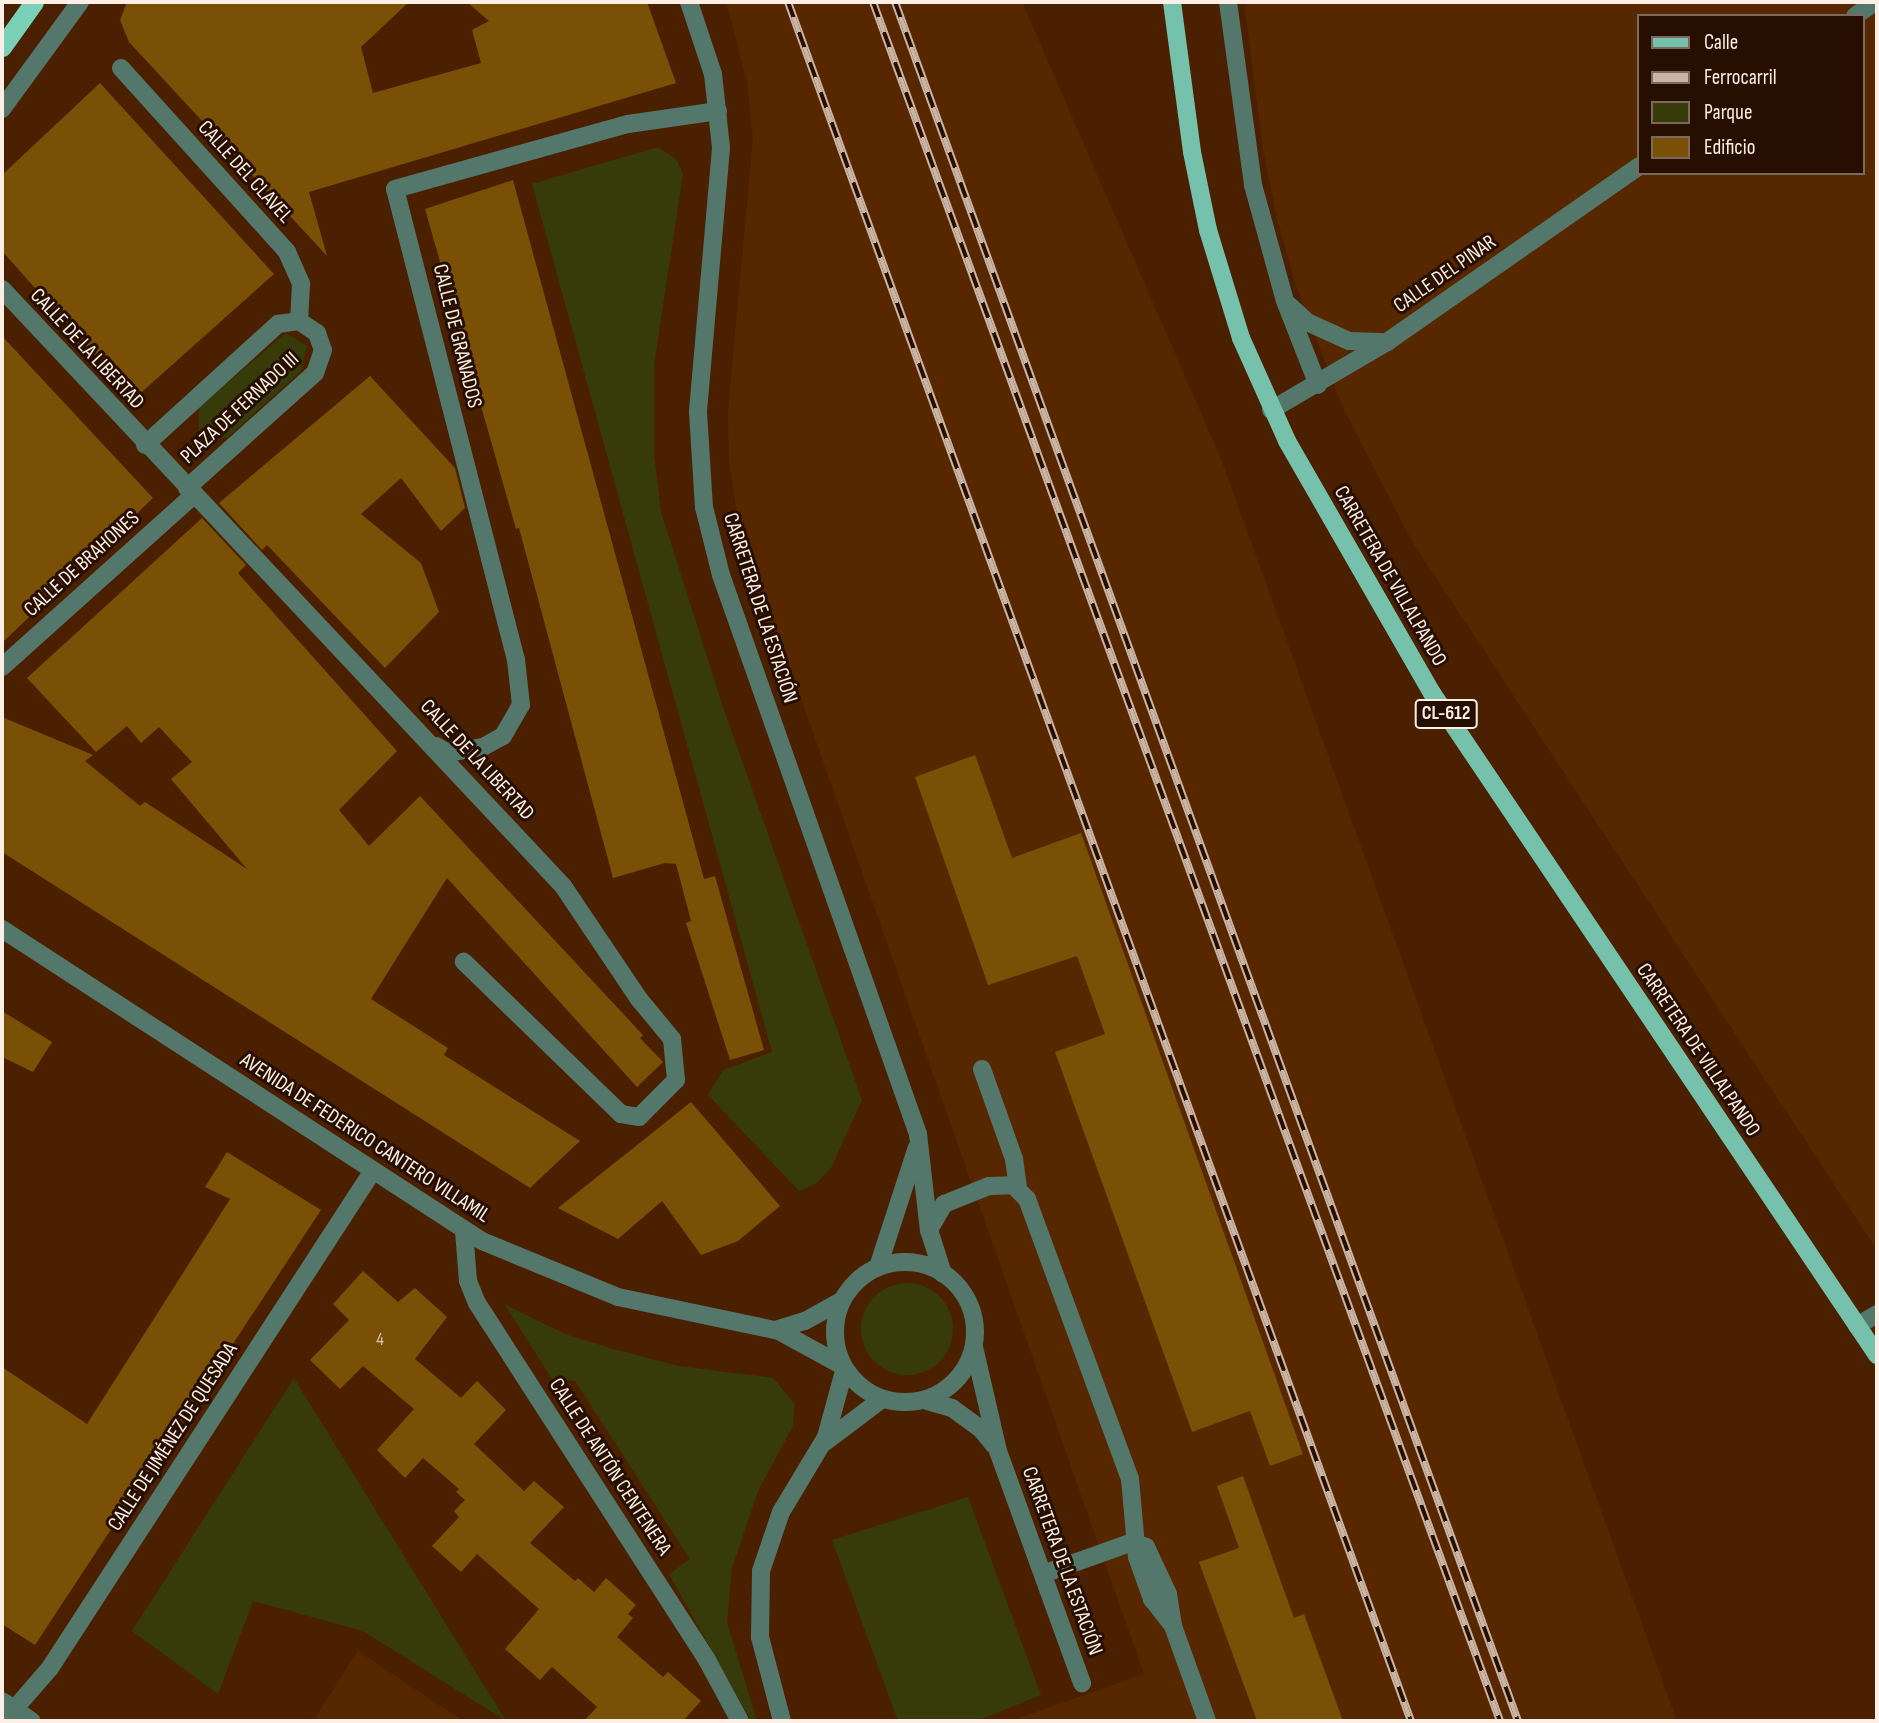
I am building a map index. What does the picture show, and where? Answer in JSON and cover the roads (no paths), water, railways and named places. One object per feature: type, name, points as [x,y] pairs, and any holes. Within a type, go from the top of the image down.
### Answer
[{"type":"highway","points":[[2,47],[34,2]]},
{"type":"main road","name":"CARRETERA DE VILLALPANDO","points":[[1172,2],[1192,152],[1208,230],[1233,315],[1271,410],[1349,556],[1432,693],[1877,1355]]},
{"type":"street","points":[[2,108],[80,2]]},
{"type":"street","name":"CARRETERA DE LA ESTACIÓN","points":[[688,2],[707,53],[718,111],[720,186],[698,412],[704,507],[721,575],[915,1126],[929,1230],[943,1274]]},
{"type":"street","points":[[1228,2],[1253,185],[1285,301],[1318,385]]},
{"type":"street","points":[[1858,14],[1875,2]]},
{"type":"street","name":"CALLE DEL CLAVEL","points":[[121,68],[287,252],[301,285],[299,321]]},
{"type":"street","name":"CALLE DE GRANADOS","points":[[428,741],[448,753],[483,747],[503,736],[521,705],[516,660],[395,188],[628,124],[718,111]]},
{"type":"street","name":"CALLE DEL PINAR","points":[[1271,410],[1318,385],[1387,342],[1638,167]]},
{"type":"street","name":"CALLE DE LA LIBERTAD","points":[[2,289],[145,445],[564,886],[639,999],[672,1039],[676,1080],[639,1117],[621,1114],[464,962]]},
{"type":"street","points":[[1285,301],[1307,323],[1334,336],[1362,344],[1387,342]]},
{"type":"street","name":"PLAZA DE FERNADO III","points":[[145,445],[272,328],[299,321],[311,327],[320,340],[322,359],[315,373],[190,491]]},
{"type":"street","name":"CALLE DE BRAHONES","points":[[2,667],[190,491]]},
{"type":"street","name":"AVENIDA DE FEDERICO CANTERO VILLAMIL","points":[[2,929],[464,1231],[562,1277],[618,1297],[775,1330],[843,1368]]},
{"type":"street","points":[[982,1069],[1014,1159],[1018,1188],[1034,1213],[1130,1479],[1135,1504],[1133,1542]]},
{"type":"street","name":"CARRETERA DE LA ESTACIÓN","points":[[878,1267],[916,1157],[915,1126]]},
{"type":"street","name":"CALLE DE JIMÉNEZ DE QUESADA","points":[[7,1711],[50,1668],[372,1172]]},
{"type":"street","points":[[929,1230],[935,1212],[950,1200],[996,1184],[1018,1188]]},
{"type":"street","name":"CALLE DE ANTÓN CENTENERA","points":[[464,1231],[468,1282],[477,1303],[702,1653],[740,1721]]},
{"type":"street","points":[[775,1330],[804,1321],[841,1301],[858,1281],[878,1267],[911,1261],[943,1274],[971,1309],[974,1348],[957,1380],[924,1400],[882,1399],[863,1390],[843,1368]]},
{"type":"street","points":[[782,1721],[760,1637],[759,1583],[773,1529],[821,1448],[843,1368],[835,1332],[841,1301]]},
{"type":"street","points":[[1857,1326],[1877,1314]]},
{"type":"street","name":"CARRETERA DE LA ESTACIÓN","points":[[974,1348],[999,1454],[1082,1683]]},
{"type":"street","points":[[821,1448],[882,1399]]},
{"type":"street","name":"CARRETERA DE LA ESTACIÓN","points":[[924,1400],[947,1406],[976,1425],[999,1454]]},
{"type":"street","points":[[1043,1574],[1133,1542],[1146,1547],[1155,1558],[1170,1598],[1172,1626],[1207,1721]]},
{"type":"street","points":[[7,1711],[32,1721]]},
{"type":"railway","points":[[788,2],[1411,1721]]},
{"type":"railway","points":[[873,2],[1500,1721]]},
{"type":"railway","points":[[895,2],[1518,1721]]}]
